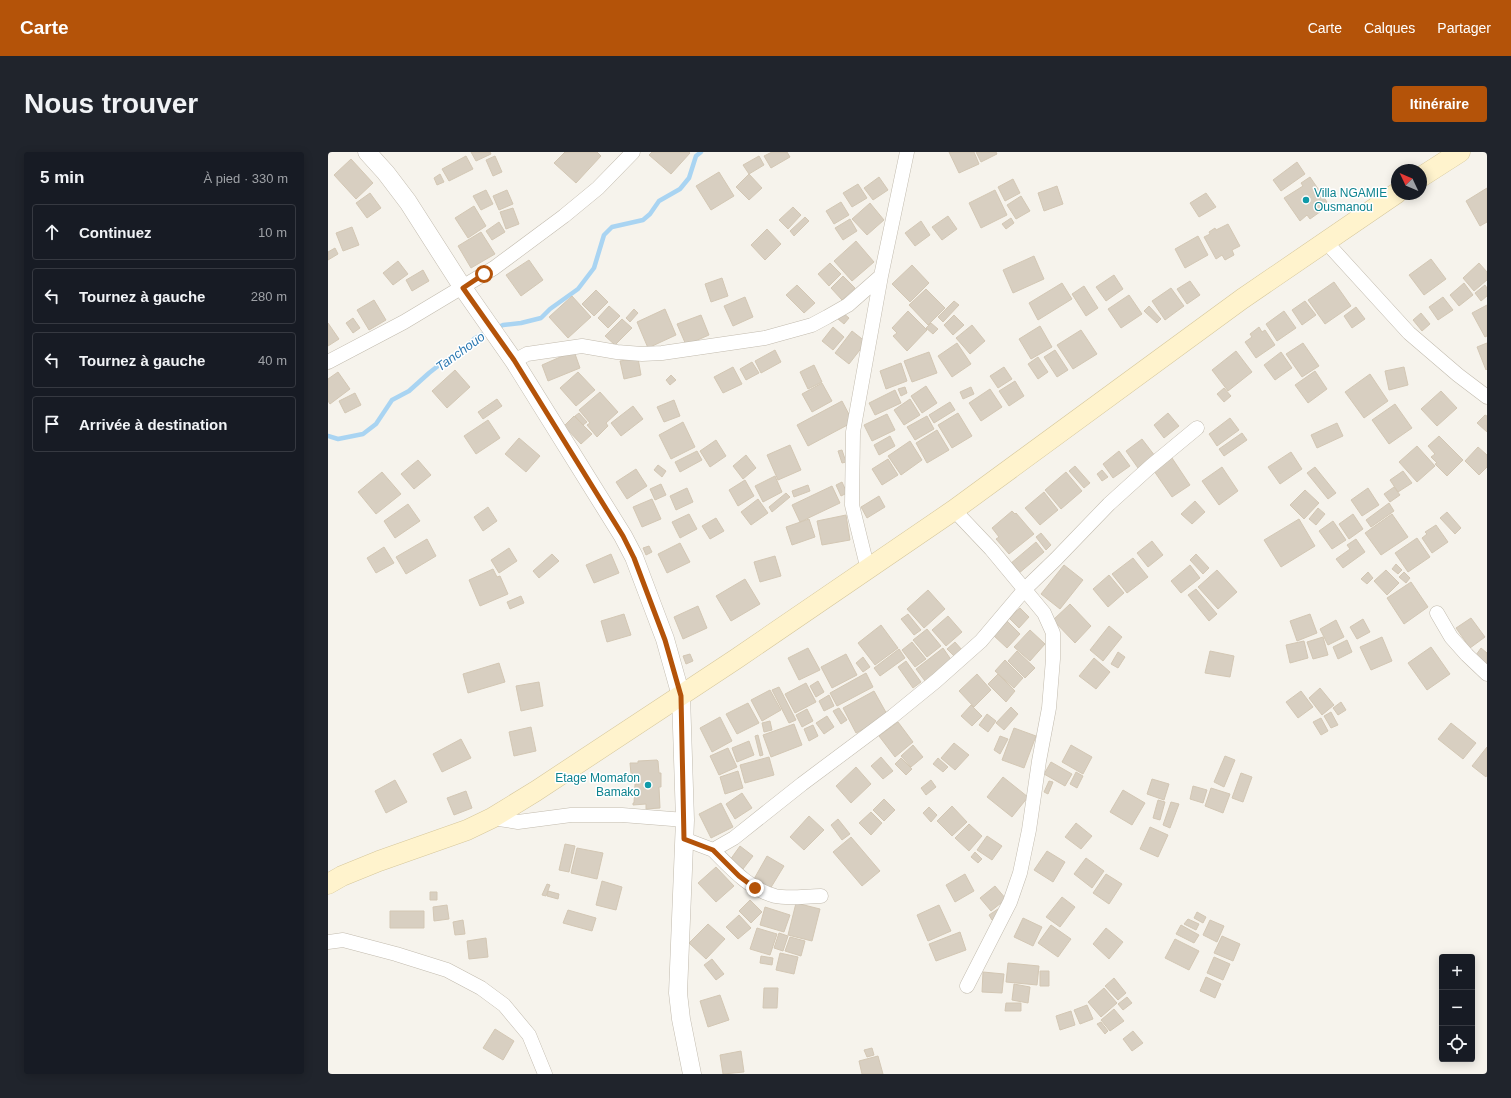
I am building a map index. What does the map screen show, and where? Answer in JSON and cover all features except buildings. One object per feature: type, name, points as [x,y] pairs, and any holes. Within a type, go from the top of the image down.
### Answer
[{"type":"main road","points":[[1427,173],[1460,152]]},
{"type":"main road","points":[[333,877],[466,830],[492,818],[536,791],[681,696],[868,570],[954,510],[1242,299],[1391,197]]},
{"type":"street","points":[[368,152],[386,172],[408,202],[463,288],[514,360],[629,547],[665,640],[681,696],[684,839],[678,993],[681,1019],[692,1074]]},
{"type":"street","points":[[328,362],[404,322],[463,288],[494,268],[564,216],[598,188],[633,152]]},
{"type":"street","points":[[868,570],[852,505],[853,432],[881,276],[907,152]]},
{"type":"street","points":[[1326,242],[1409,333],[1458,375],[1487,397]]},
{"type":"street","points":[[514,360],[527,354],[582,346],[617,352],[642,354],[662,353],[765,338],[812,326],[848,305],[881,276]]},
{"type":"street","points":[[713,850],[734,838],[858,741],[893,716],[936,681],[981,641],[1025,589],[1109,504],[1150,466],[1197,428]]},
{"type":"street","points":[[954,510],[991,549],[1025,589],[1044,613],[1053,633],[1053,659],[1049,708],[1039,761],[1029,830],[1020,872],[1010,902],[967,986]]},
{"type":"street","points":[[1437,613],[1450,637],[1487,674]]},
{"type":"street","points":[[492,818],[518,822],[571,815],[622,815],[684,820]]},
{"type":"street","points":[[684,839],[713,850],[739,876],[755,888],[775,896],[821,896]]},
{"type":"street","points":[[328,942],[343,940],[396,954],[447,970],[481,988],[504,1005],[530,1035],[545,1074]]},
{"type":"waterway","name":"Tanchouo","points":[[497,328],[503,325],[521,323],[541,318],[550,309],[578,289],[594,268],[604,235],[612,227],[643,220],[650,214],[659,201],[680,189],[689,178],[696,156],[701,152]]},
{"type":"waterway","name":"Tanchouo","points":[[328,436],[338,439],[363,434],[376,424],[392,400],[409,391],[443,362],[463,352],[474,339],[488,331]]},
{"type":"place","name":"Villa NGAMIE Ousmanou","points":[[1306,200]]},
{"type":"place","name":"Etage Momafon Bamako","points":[[648,785]]},
{"type":"route","points":[[484,274],[463,288],[514,360],[623,536],[634,558],[665,640],[681,696],[684,839],[713,850],[739,876],[755,888]]}]
